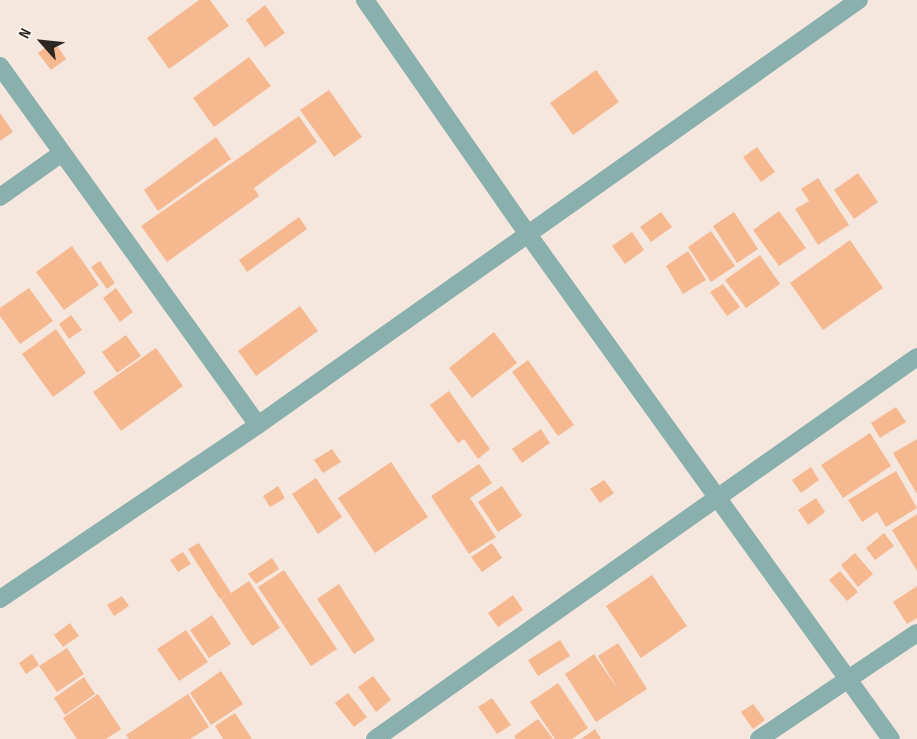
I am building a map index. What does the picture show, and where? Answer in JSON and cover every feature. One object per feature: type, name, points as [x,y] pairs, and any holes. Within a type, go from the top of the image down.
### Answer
[{"type":"street","points":[[365,0],[527,233],[850,677],[891,739]]},
{"type":"street","points":[[0,599],[258,425],[859,0]]},
{"type":"street","points":[[0,66],[258,425]]},
{"type":"street","points":[[0,197],[62,153]]},
{"type":"street","points":[[375,739],[917,357]]},
{"type":"street","points":[[759,739],[917,633]]},
{"type":"building","points":[[199,0],[210,0],[229,26],[169,69],[147,38]]},
{"type":"building","points":[[265,5],[285,33],[265,47],[246,20]]},
{"type":"building","points":[[54,41],[66,59],[51,70],[38,53]]},
{"type":"building","points":[[249,57],[271,86],[214,127],[193,98]]},
{"type":"building","points":[[596,70],[619,102],[573,135],[550,103]]},
{"type":"building","points":[[329,90],[362,137],[334,157],[300,110]]},
{"type":"building","points":[[0,113],[13,132],[0,141]]},
{"type":"building","points":[[299,116],[317,142],[254,188],[259,196],[167,262],[141,226]]},
{"type":"building","points":[[216,137],[231,159],[158,211],[144,190]]},
{"type":"building","points":[[757,147],[775,172],[761,182],[743,157]]},
{"type":"building","points":[[858,173],[878,202],[854,219],[834,190]]},
{"type":"building","points":[[818,178],[849,225],[818,245],[795,209],[809,201],[801,189]]},
{"type":"building","points":[[779,211],[806,248],[779,266],[753,230]]},
{"type":"building","points":[[661,212],[672,227],[651,242],[640,227]]},
{"type":"building","points":[[734,212],[758,249],[737,263],[713,226]]},
{"type":"building","points":[[299,217],[307,229],[247,272],[239,260]]},
{"type":"building","points":[[711,231],[735,266],[711,282],[688,247]]},
{"type":"building","points":[[632,232],[644,250],[625,264],[612,246]]},
{"type":"building","points":[[850,240],[883,288],[823,330],[790,283]]},
{"type":"building","points":[[72,246],[99,285],[64,310],[36,272]]},
{"type":"building","points":[[688,251],[706,280],[683,294],[666,266]]},
{"type":"building","points":[[760,255],[780,284],[746,308],[725,280]]},
{"type":"building","points":[[100,261],[115,283],[107,289],[91,267]]},
{"type":"building","points":[[723,284],[740,307],[727,316],[710,292]]},
{"type":"building","points":[[29,288],[53,321],[20,344],[0,316],[0,308]]},
{"type":"building","points":[[116,288],[133,312],[120,322],[103,298]]},
{"type":"building","points":[[300,306],[318,331],[256,376],[238,351]]},
{"type":"building","points":[[71,315],[82,330],[69,339],[59,324]]},
{"type":"building","points":[[56,329],[86,373],[53,397],[22,354]]},
{"type":"building","points":[[494,332],[517,363],[472,398],[449,368]]},
{"type":"building","points":[[126,335],[141,356],[117,373],[102,352]]},
{"type":"building","points":[[156,348],[183,386],[121,431],[93,392]]},
{"type":"building","points":[[528,360],[574,425],[558,436],[512,372]]},
{"type":"building","points":[[449,391],[490,449],[478,459],[464,439],[458,443],[430,405]]},
{"type":"building","points":[[896,407],[906,422],[880,438],[871,423]]},
{"type":"building","points":[[541,429],[550,443],[522,463],[512,449]]},
{"type":"building","points":[[870,433],[891,466],[843,498],[821,465]]},
{"type":"building","points":[[917,439],[917,494],[893,453]]},
{"type":"building","points":[[332,449],[341,462],[323,473],[314,460]]},
{"type":"building","points":[[391,462],[428,517],[375,553],[338,498]]},
{"type":"building","points":[[479,464],[492,483],[470,498],[496,537],[469,554],[431,496]]},
{"type":"building","points":[[811,467],[819,480],[801,493],[792,480]]},
{"type":"building","points":[[896,471],[917,508],[886,527],[877,512],[862,522],[848,500]]},
{"type":"building","points":[[316,478],[342,517],[318,534],[292,494]]},
{"type":"building","points":[[604,480],[614,493],[600,503],[590,489]]},
{"type":"building","points":[[278,486],[285,498],[270,507],[263,496]]},
{"type":"building","points":[[502,486],[522,516],[498,532],[478,502]]},
{"type":"building","points":[[816,498],[825,512],[808,525],[798,510]]},
{"type":"building","points":[[917,514],[917,571],[892,530]]},
{"type":"building","points":[[884,533],[894,546],[875,560],[866,548]]},
{"type":"building","points":[[199,543],[231,593],[249,581],[280,628],[252,646],[221,599],[227,595],[220,599],[188,549]]},
{"type":"building","points":[[492,543],[502,558],[482,572],[471,557]]},
{"type":"building","points":[[183,552],[191,564],[178,572],[170,560]]},
{"type":"building","points":[[855,553],[873,574],[858,587],[841,565]]},
{"type":"building","points":[[272,558],[279,569],[256,584],[248,574]]},
{"type":"building","points":[[284,570],[337,649],[311,666],[258,587]]},
{"type":"building","points":[[840,571],[858,592],[847,601],[829,580]]},
{"type":"building","points":[[652,575],[687,626],[641,658],[606,606]]},
{"type":"building","points":[[339,584],[375,640],[354,654],[317,599]]},
{"type":"building","points":[[917,586],[917,618],[907,624],[893,602]]},
{"type":"building","points":[[513,595],[523,610],[498,627],[488,613]]},
{"type":"building","points":[[122,596],[129,606],[114,616],[107,605]]},
{"type":"building","points":[[212,615],[231,644],[209,658],[190,630]]},
{"type":"building","points":[[70,623],[79,636],[63,647],[54,635]]},
{"type":"building","points":[[186,630],[208,662],[179,681],[157,649]]},
{"type":"building","points":[[560,640],[570,656],[538,676],[528,660]]},
{"type":"building","points":[[618,643],[647,689],[596,722],[565,674],[594,654],[619,691],[598,656]]},
{"type":"building","points":[[67,648],[84,674],[57,692],[39,666]]},
{"type":"building","points":[[32,654],[39,665],[26,674],[19,663]]},
{"type":"building","points":[[221,671],[243,704],[211,725],[190,693]]},
{"type":"building","points":[[373,676],[391,700],[376,712],[358,687]]},
{"type":"building","points":[[84,677],[95,694],[65,715],[54,698]]},
{"type":"building","points":[[558,683],[588,728],[572,739],[555,739],[530,702]]},
{"type":"building","points":[[348,693],[367,717],[354,727],[335,703]]},
{"type":"building","points":[[98,694],[121,729],[106,739],[77,739],[63,718]]},
{"type":"building","points":[[188,694],[209,727],[190,739],[129,739],[126,735]]},
{"type":"building","points":[[492,698],[511,725],[497,734],[478,707]]},
{"type":"building","points":[[753,704],[765,720],[753,729],[741,712]]},
{"type":"building","points":[[235,713],[252,739],[223,739],[215,726]]},
{"type":"building","points":[[538,719],[553,739],[516,739],[514,736]]},
{"type":"building","points":[[595,729],[601,739],[581,739]]}]
